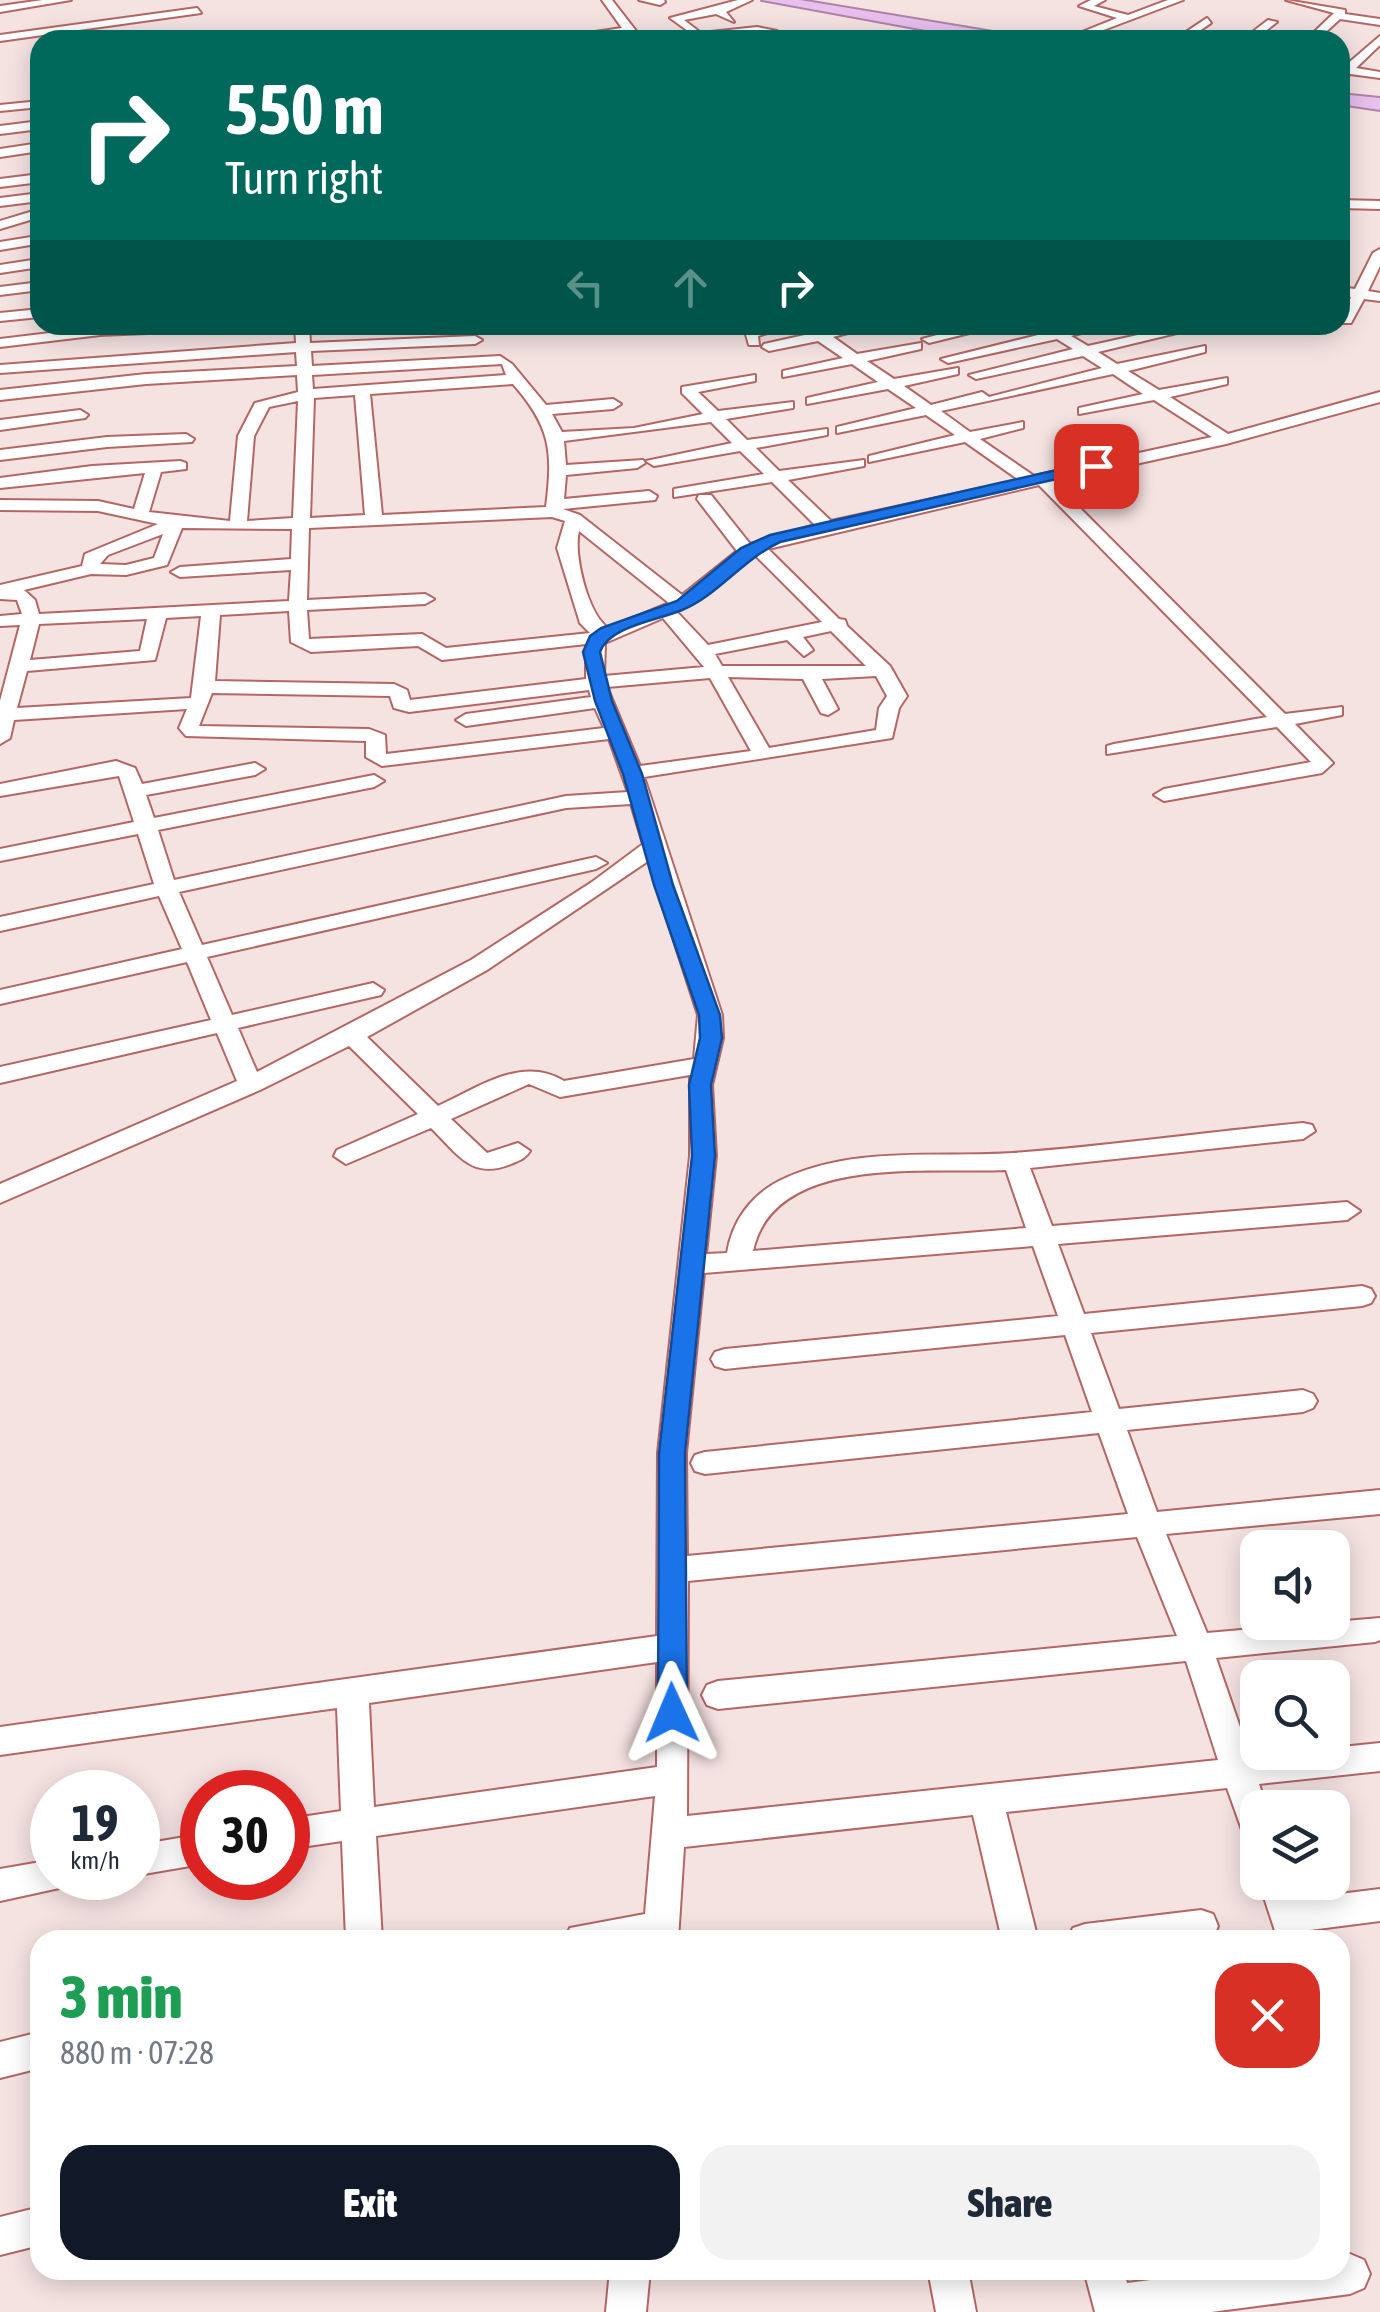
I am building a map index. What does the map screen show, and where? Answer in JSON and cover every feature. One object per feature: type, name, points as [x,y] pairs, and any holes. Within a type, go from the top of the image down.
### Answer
[{"type":"highway","points":[[750,0],[929,30]]},
{"type":"highway","points":[[770,0],[933,30]]},
{"type":"highway","points":[[1350,98],[1380,102]]},
{"type":"street","points":[[0,9],[56,0],[86,30]]},
{"type":"street","points":[[607,0],[634,30]]},
{"type":"street","points":[[644,0],[660,2]]},
{"type":"street","points":[[691,30],[675,18],[718,12],[750,0]]},
{"type":"street","points":[[1100,0],[1084,6],[1128,18]]},
{"type":"street","points":[[1095,30],[1178,0]]},
{"type":"street","points":[[1291,0],[1340,16],[1380,22]]},
{"type":"street","points":[[683,4],[718,12],[746,30]]},
{"type":"street","points":[[60,30],[197,11]]},
{"type":"street","points":[[1322,30],[1340,16]]},
{"type":"street","points":[[1194,30],[1207,21]]},
{"type":"street","points":[[1261,30],[1272,22]]},
{"type":"street","points":[[601,30],[629,25]]},
{"type":"street","points":[[0,38],[30,34]]},
{"type":"street","points":[[1350,66],[1380,40]]},
{"type":"street","points":[[1350,73],[1380,75]]},
{"type":"street","points":[[0,108],[30,105]]},
{"type":"street","points":[[0,130],[30,126]]},
{"type":"street","points":[[0,152],[30,148]]},
{"type":"street","points":[[0,172],[30,169]]},
{"type":"street","points":[[0,183],[30,179]]},
{"type":"street","points":[[0,202],[30,198]]},
{"type":"street","points":[[1350,202],[1380,205]]},
{"type":"street","points":[[0,224],[30,216]]},
{"type":"street","points":[[0,246],[30,241]]},
{"type":"street","points":[[1350,313],[1380,253]]},
{"type":"street","points":[[0,268],[30,264]]},
{"type":"street","points":[[0,292],[30,288]]},
{"type":"street","points":[[1350,292],[1380,297]]},
{"type":"street","points":[[0,318],[30,314]]},
{"type":"street","points":[[0,342],[64,335]]},
{"type":"street","points":[[303,335],[306,394],[300,642],[308,646],[422,640],[433,644],[442,654],[602,636],[674,608],[752,549],[821,522],[914,508],[1226,439],[1380,397]]},
{"type":"street","points":[[469,335],[518,379],[544,410],[559,438],[555,508]]},
{"type":"street","points":[[751,335],[761,345],[825,335]]},
{"type":"street","points":[[788,374],[952,335]]},
{"type":"street","points":[[812,401],[889,384],[1056,335]]},
{"type":"street","points":[[1062,335],[1226,439]]},
{"type":"street","points":[[976,374],[1159,335]]},
{"type":"street","points":[[821,336],[966,438],[1036,479],[1322,766],[1164,795]]},
{"type":"street","points":[[0,369],[304,346],[475,340]]},
{"type":"street","points":[[843,430],[1200,349]]},
{"type":"street","points":[[0,395],[146,378],[500,360]]},
{"type":"street","points":[[750,378],[689,387],[691,397],[748,445],[821,522]]},
{"type":"street","points":[[238,526],[246,436],[263,403],[306,394],[518,379]]},
{"type":"street","points":[[1084,411],[1222,381]]},
{"type":"street","points":[[362,390],[374,520]]},
{"type":"street","points":[[544,410],[612,404]]},
{"type":"street","points":[[559,438],[788,404]]},
{"type":"street","points":[[0,425],[80,416]]},
{"type":"street","points":[[680,493],[866,461],[1018,424]]},
{"type":"street","points":[[559,471],[646,462],[822,432]]},
{"type":"street","points":[[0,456],[107,442],[186,439]]},
{"type":"street","points":[[0,483],[180,466]]},
{"type":"street","points":[[139,514],[146,504],[154,468]]},
{"type":"street","points":[[0,505],[98,506],[176,524],[238,526],[555,508],[650,496]]},
{"type":"street","points":[[0,924],[763,756],[884,734],[889,708],[897,696],[883,670],[839,624],[752,549],[706,499]]},
{"type":"street","points":[[555,508],[574,519],[674,608],[704,651],[763,756]]},
{"type":"street","points":[[574,519],[566,548],[589,623],[602,636]]},
{"type":"street","points":[[4,591],[91,570],[126,570],[161,561],[176,524]]},
{"type":"street","points":[[91,570],[91,558],[102,551],[176,524]]},
{"type":"street","points":[[180,572],[299,564]]},
{"type":"street","points":[[0,738],[31,620],[29,601],[4,591]]},
{"type":"street","points":[[0,621],[425,599]]},
{"type":"street","points":[[211,609],[201,695],[188,728],[193,732],[369,735],[378,739],[376,758],[382,760],[616,732]]},
{"type":"street","points":[[20,666],[148,656],[158,612]]},
{"type":"street","points":[[704,651],[839,624]]},
{"type":"street","points":[[792,634],[804,650]]},
{"type":"street","points":[[602,636],[592,652],[602,692],[710,1015],[706,1065],[700,1085],[703,1156],[672,1453],[673,1779],[660,1930]]},
{"type":"street","points":[[466,720],[714,672],[810,672],[832,676],[883,670]]},
{"type":"street","points":[[810,672],[828,709]]},
{"type":"street","points":[[6,716],[201,695],[394,690],[400,694],[400,704],[409,706],[602,692]]},
{"type":"street","points":[[1114,750],[1336,711]]},
{"type":"street","points":[[136,792],[262,764],[276,731]]},
{"type":"street","points":[[0,790],[116,767],[128,772],[166,887],[252,1085]]},
{"type":"street","points":[[0,855],[374,781]]},
{"type":"street","points":[[0,1194],[252,1085],[352,1036],[477,968],[654,846]]},
{"type":"street","points":[[0,997],[596,863]]},
{"type":"street","points":[[0,1075],[373,990]]},
{"type":"street","points":[[352,1036],[483,1162],[518,1151]]},
{"type":"street","points":[[346,1156],[526,1076],[544,1078],[560,1089],[706,1065]]},
{"type":"street","points":[[738,1263],[741,1236],[750,1216],[819,1175],[1015,1161],[1302,1131]]},
{"type":"street","points":[[1015,1161],[1147,1526],[1197,1647],[1244,1790]]},
{"type":"street","points":[[690,1265],[1042,1240],[1347,1212]]},
{"type":"street","points":[[726,1359],[1362,1296]]},
{"type":"street","points":[[705,1463],[1303,1400]]},
{"type":"street","points":[[670,1570],[1380,1502]]},
{"type":"street","points":[[718,1695],[1375,1628]]},
{"type":"street","points":[[0,1741],[672,1647]]},
{"type":"street","points":[[352,1690],[363,1930]]},
{"type":"street","points":[[669,1833],[1380,1757]]},
{"type":"street","points":[[310,1830],[673,1779]]},
{"type":"street","points":[[986,1800],[1018,1930]]},
{"type":"street","points":[[0,1885],[30,1880]]},
{"type":"street","points":[[1282,1900],[1292,1928],[1380,1905]]},
{"type":"street","points":[[1168,1930],[1201,1926]]},
{"type":"street","points":[[0,2060],[30,2052]]},
{"type":"street","points":[[0,2236],[30,2228]]},
{"type":"street","points":[[626,2312],[629,2280]]},
{"type":"street","points":[[949,2280],[951,2311]]},
{"type":"street","points":[[1110,2296],[1285,2280]]},
{"type":"route","points":[[672,1713],[672,1453],[703,1156],[700,1085],[711,1038],[710,1015],[664,885],[632,774],[604,701],[592,652],[596,640],[634,620],[682,604],[747,552],[775,539],[1096,466]]}]
